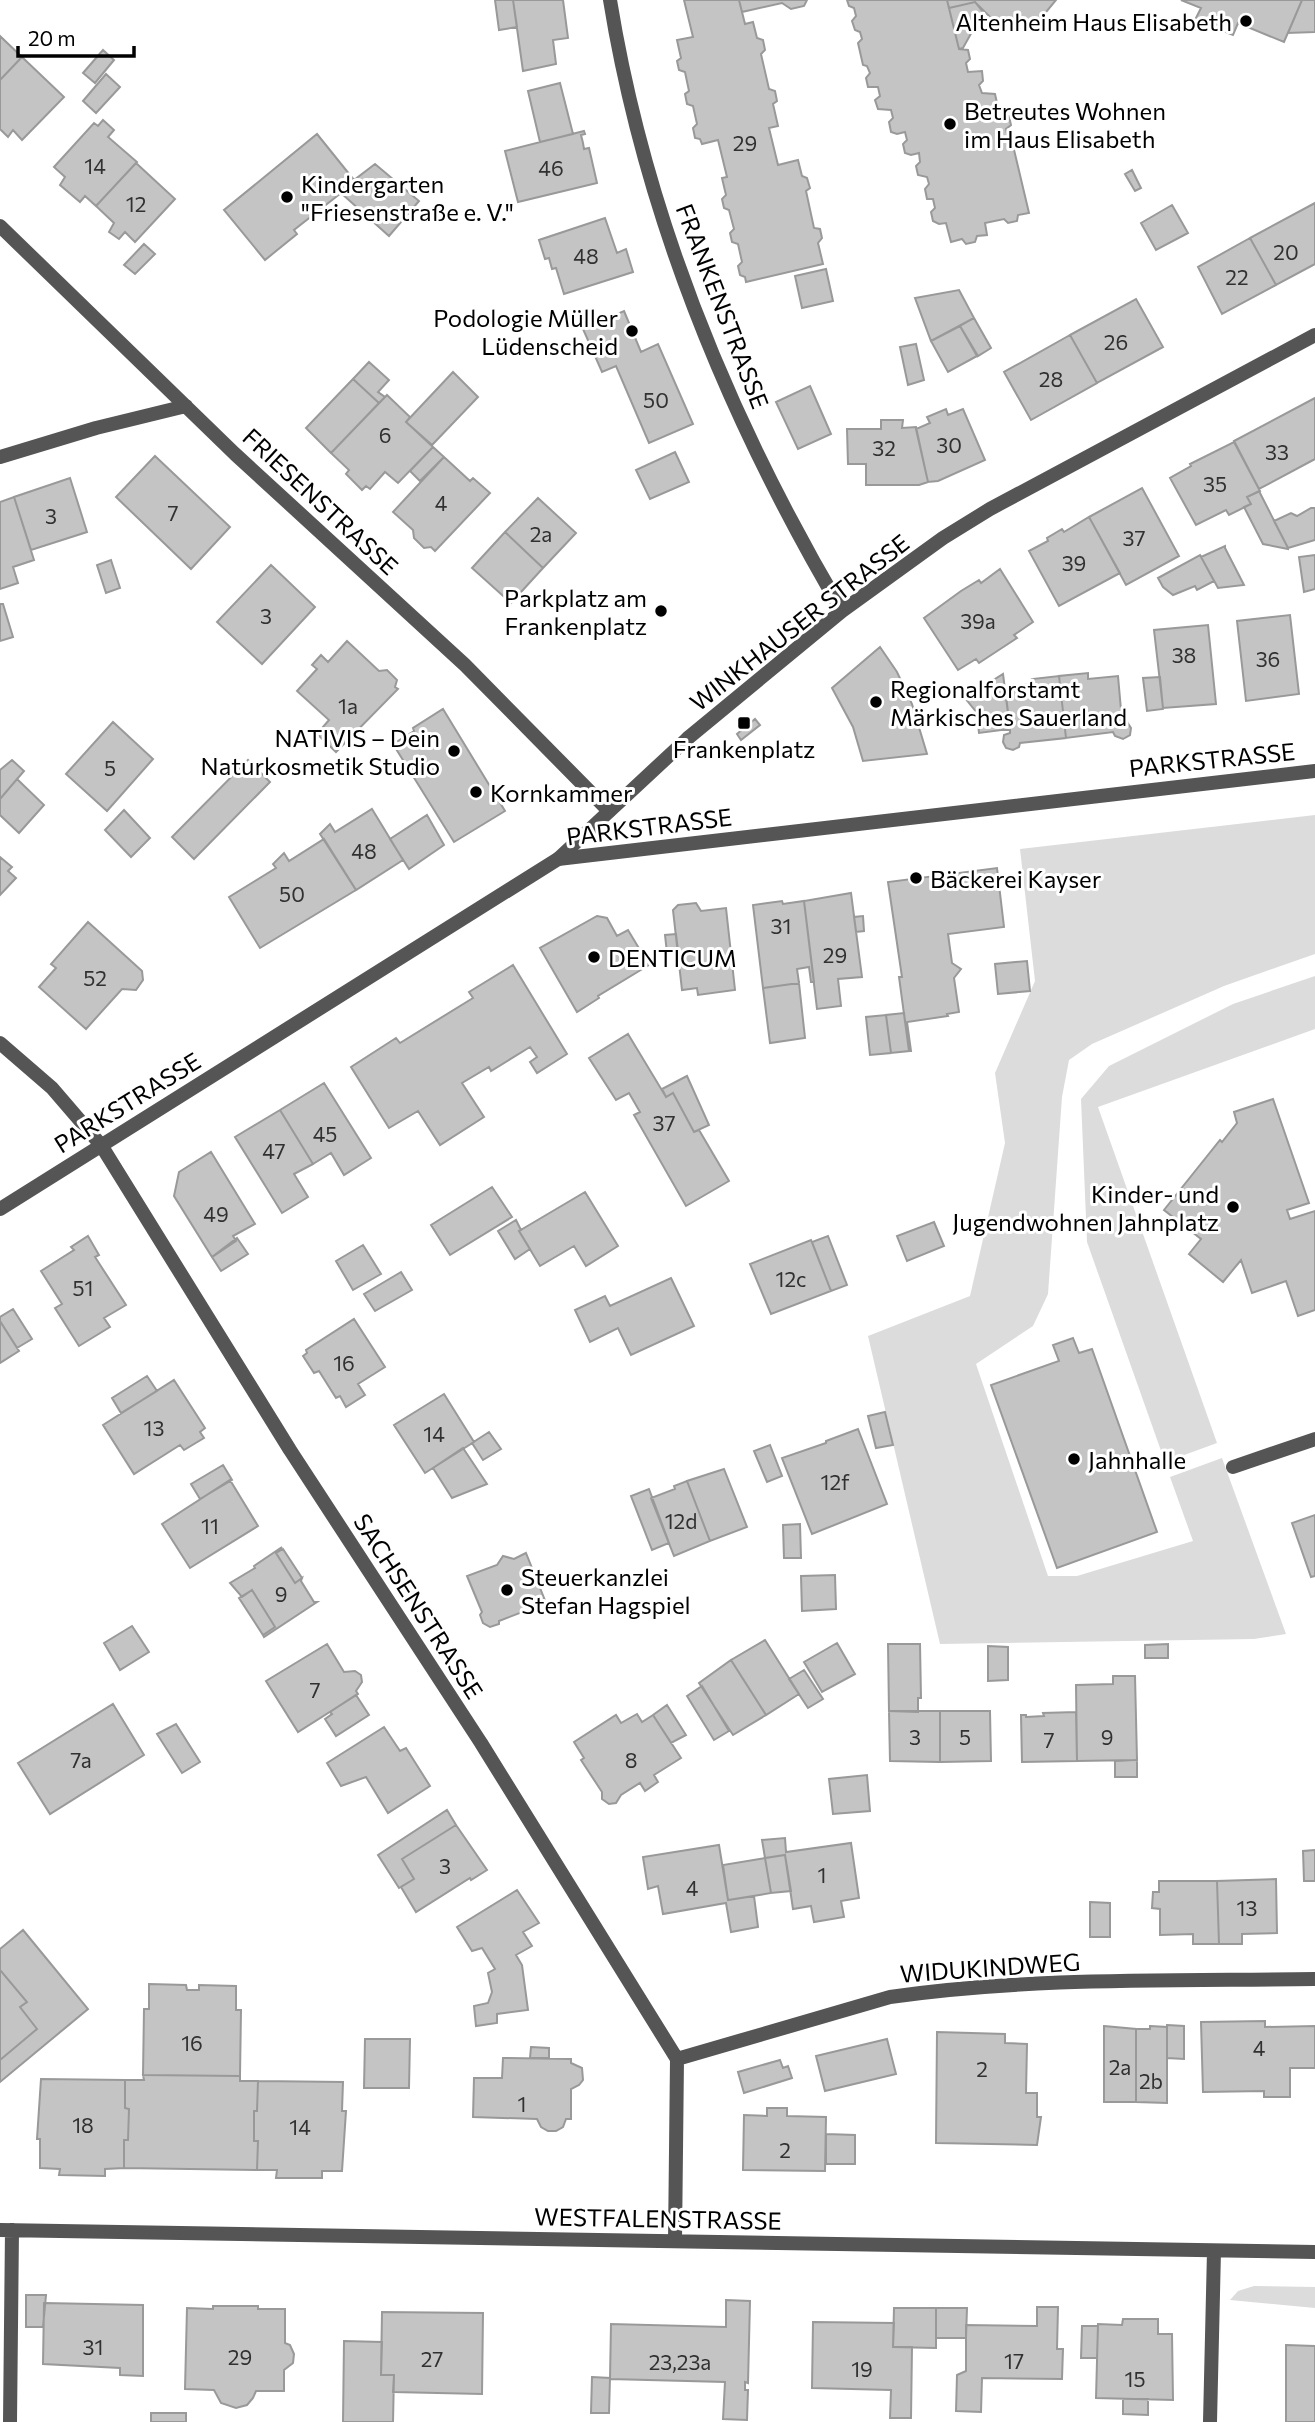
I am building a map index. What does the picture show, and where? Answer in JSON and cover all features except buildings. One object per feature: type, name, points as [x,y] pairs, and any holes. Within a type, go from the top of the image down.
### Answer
[{"type":"street","name":"FRANKENSTRASSE","points":[[610,0],[620,60],[649,174],[694,306],[756,454],[842,611]]},
{"type":"street","name":"FRIESENSTRASSE","points":[[0,226],[186,406],[465,665],[609,811]]},
{"type":"street","name":"WINKHAUSER STRASSE","points":[[558,859],[688,738],[842,611],[943,537],[990,509],[1315,335]]},
{"type":"street","points":[[0,457],[96,428],[186,406]]},
{"type":"street","name":"PARKSTRASSE","points":[[0,1209],[558,859],[1315,771]]},
{"type":"street","name":"SACHSENSTRASSE","points":[[0,1043],[52,1088],[101,1145],[290,1450],[481,1743],[677,2059]]},
{"type":"street","points":[[1233,1467],[1315,1438]]},
{"type":"street","name":"WIDUKINDWEG","points":[[677,2059],[890,1997],[918,1993],[1019,1984],[1315,1979]]},
{"type":"street","points":[[675,2241],[677,2059]]},
{"type":"street","points":[[6,2230],[10,2422]]},
{"type":"street","name":"WESTFALENSTRASSE","points":[[6,2230],[1315,2252]]},
{"type":"street","points":[[1210,2422],[1214,2251]]},
{"type":"shaded area","points":[[1315,815],[1315,954],[1224,986],[1092,1044],[1069,1060],[1062,1097],[1048,1294],[1033,1326],[976,1364],[1048,1576],[1077,1576],[1193,1541],[1170,1477],[1222,1458],[1286,1634],[1254,1639],[940,1644],[868,1336],[970,1296],[1005,1143],[995,1073],[1035,981],[1020,849]]},
{"type":"shaded area","points":[[1315,976],[1315,1029],[1098,1107],[1217,1443],[1165,1462],[1087,1242],[1081,1099],[1109,1066],[1233,1004]]},
{"type":"shaded area","points":[[1254,2286],[1315,2287],[1315,2308],[1230,2300],[1238,2291]]},
{"type":"place","name":"Altenheim Haus Elisabeth","points":[[1246,21]]},
{"type":"place","name":"Betreutes Wohnen im Haus Elisabeth","points":[[950,124]]},
{"type":"place","name":"Kindergarten \"Friesenstraße e. V.\"","points":[[287,197]]},
{"type":"place","name":"Podologie Müller Lüdenscheid","points":[[632,331]]},
{"type":"place","name":"Parkplatz am Frankenplatz","points":[[661,611]]},
{"type":"place","name":"Regionalforstamt Märkisches Sauerland","points":[[876,702]]},
{"type":"place","name":"Frankenplatz","points":[[744,723]]},
{"type":"place","name":"NATIVIS – Dein Naturkosmetik Studio","points":[[454,751]]},
{"type":"place","name":"Kornkammer","points":[[476,792]]},
{"type":"place","name":"Bäckerei Kayser","points":[[916,878]]},
{"type":"place","name":"DENTICUM","points":[[594,957]]},
{"type":"place","name":"Kinder- und Jugendwohnen Jahnplatz","points":[[1233,1207]]},
{"type":"place","name":"Jahnhalle","points":[[1074,1459]]},
{"type":"place","name":"Steuerkanzlei Stefan Hagspiel","points":[[507,1590]]}]
